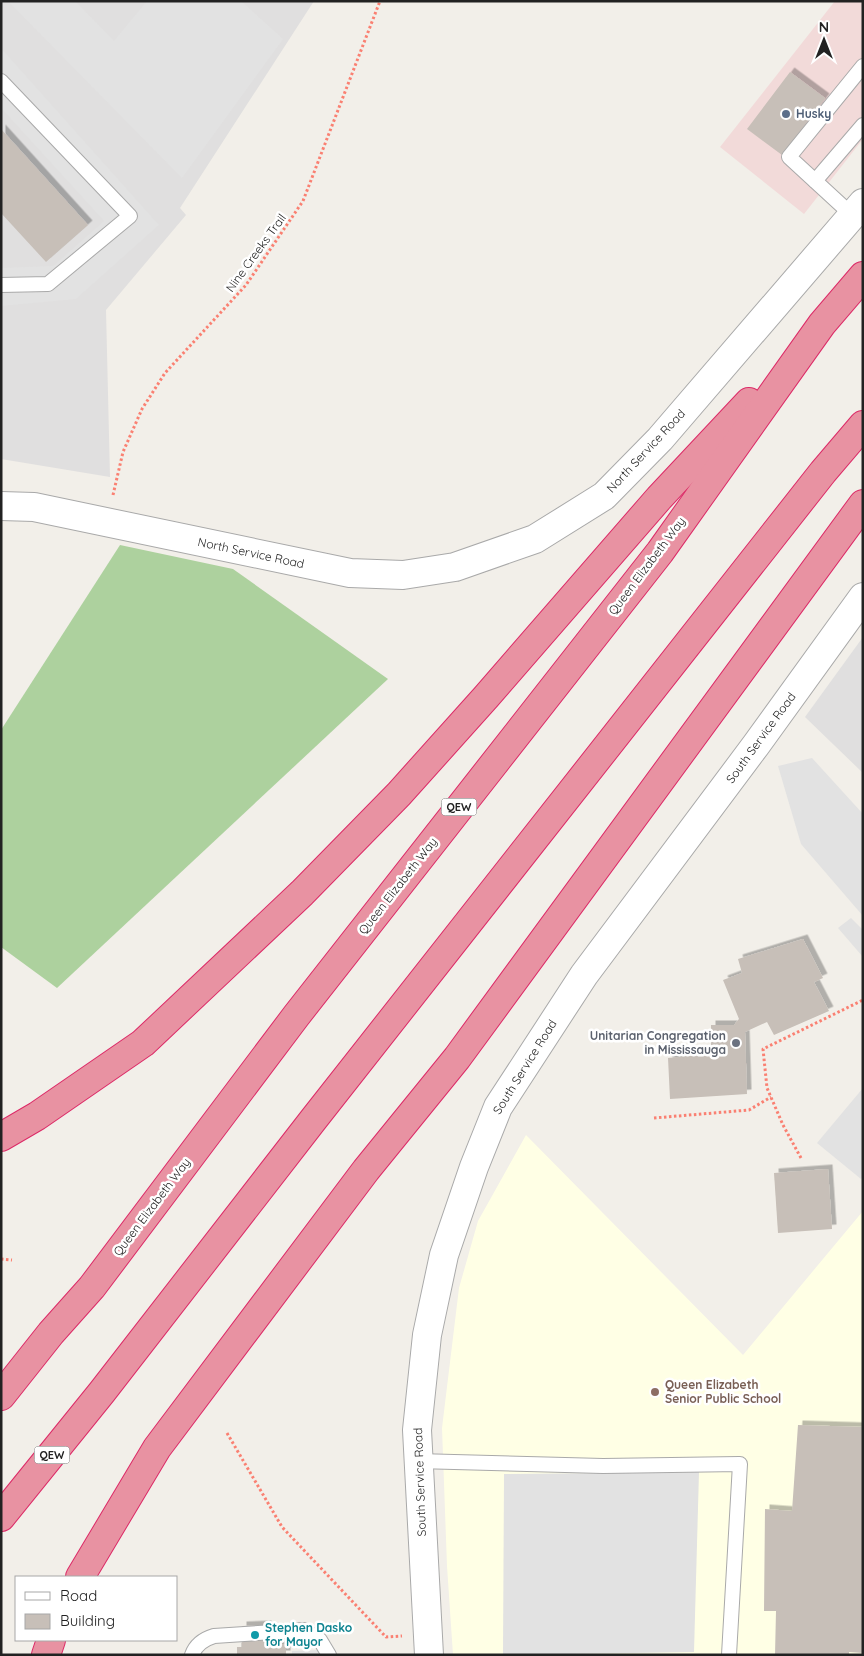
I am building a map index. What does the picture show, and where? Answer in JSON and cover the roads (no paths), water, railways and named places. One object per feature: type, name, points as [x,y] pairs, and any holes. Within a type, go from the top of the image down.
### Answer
[{"type":"highway","name":"Queen Elizabeth Way","points":[[1,1396],[92,1287],[296,1016],[660,552],[822,324],[863,276]]},
{"type":"highway","points":[[1,1137],[38,1116],[142,1043],[302,893],[406,786],[659,498],[822,324]]},
{"type":"highway","name":"QEW","points":[[1,1517],[102,1392],[823,472],[863,425]]},
{"type":"highway","points":[[81,1576],[157,1448],[366,1170],[457,1058],[863,504]]},
{"type":"highway","points":[[46,1655],[51,1641]]},
{"type":"street","name":"North Service Road","points":[[1,506],[34,507],[350,573],[403,575],[455,567],[535,539],[604,496],[660,439],[858,209]]},
{"type":"street","name":"South Service Road","points":[[429,1655],[416,1430],[427,1335],[444,1255],[474,1167],[498,1107],[584,975],[756,745],[863,597]]},
{"type":"lane","points":[[858,209],[815,181],[789,157],[863,66]]},
{"type":"lane","points":[[1,81],[130,216],[48,284],[1,284]]},
{"type":"lane","points":[[815,181],[863,125]]},
{"type":"lane","points":[[418,1461],[603,1466],[740,1464],[729,1655]]},
{"type":"lane","points":[[192,1655],[201,1642],[214,1636],[304,1630],[320,1640],[329,1655]]},
{"type":"place","name":"Husky","points":[[786,114]]},
{"type":"place","name":"Unitarian Congregation in Mississauga","points":[[736,1043]]},
{"type":"place","name":"Queen Elizabeth Senior Public School","points":[[655,1392]]},
{"type":"place","name":"Stephen Dasko for Mayor","points":[[255,1635]]}]
